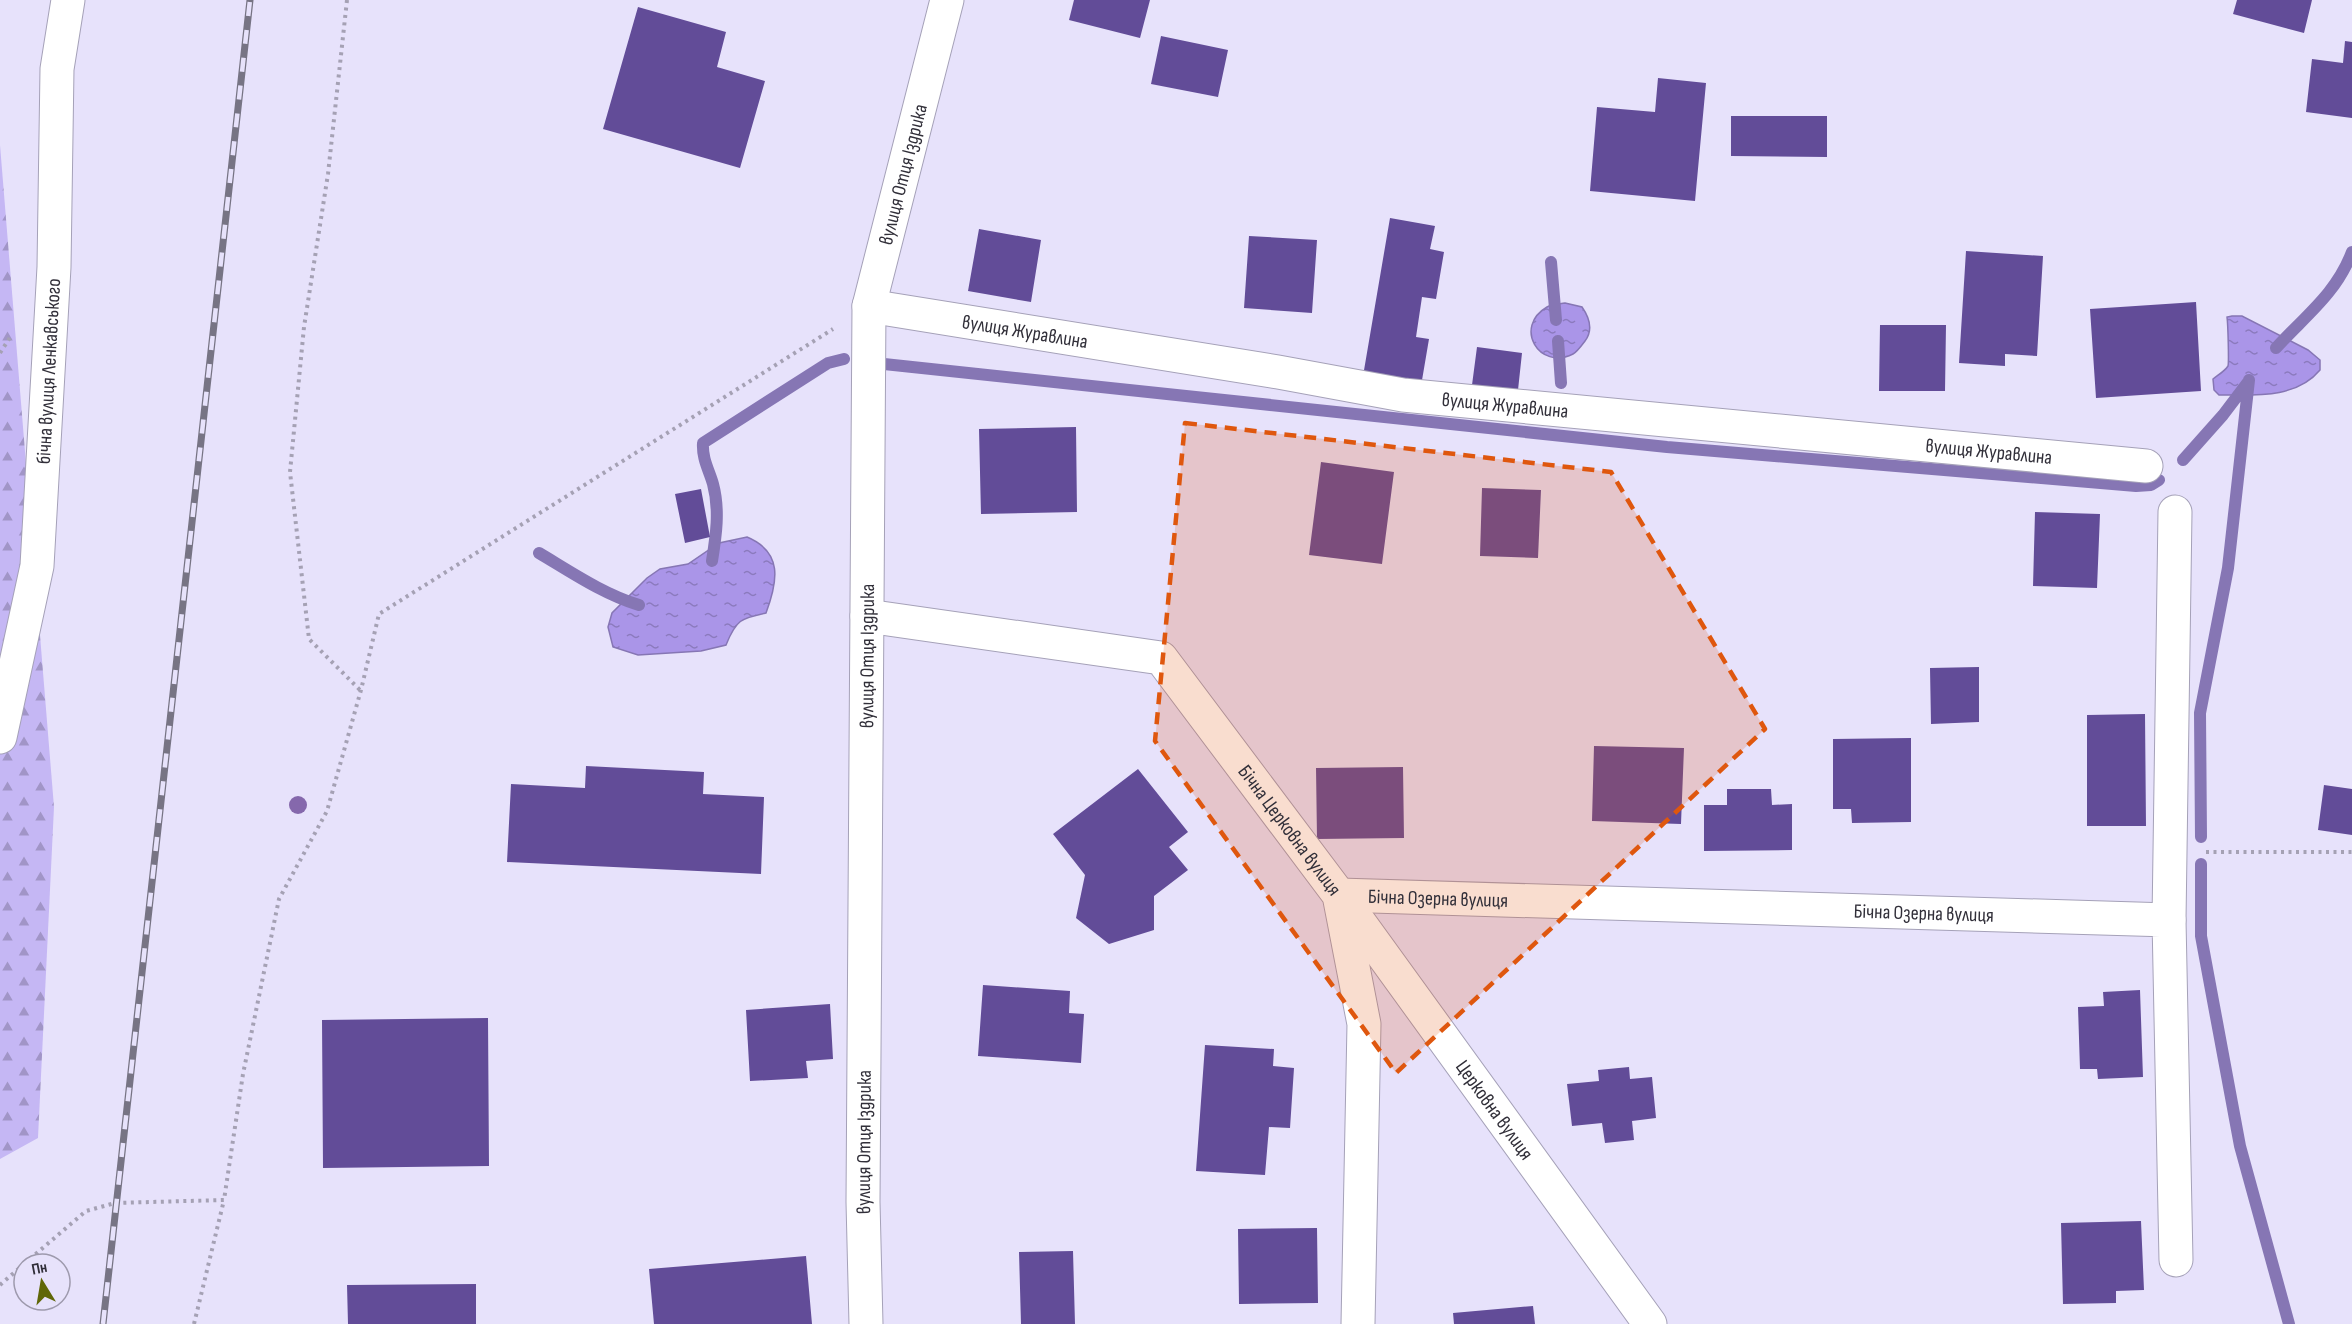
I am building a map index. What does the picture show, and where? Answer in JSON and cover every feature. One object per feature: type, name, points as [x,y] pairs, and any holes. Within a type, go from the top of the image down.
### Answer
[{"type":"street","name":"бічна вулиця Ленкавського","points":[[0,737],[37,566],[54,267],[57,69],[68,0]]},
{"type":"street","name":"вулиця Отця Іздрика","points":[[866,1324],[863,1202],[868,306],[947,0]]},
{"type":"street","name":"вулиця Журавлина","points":[[868,306],[1403,395],[2146,466]]},
{"type":"street","points":[[2175,512],[2169,920],[2176,1260]]},
{"type":"street","name":"Бічна Церковна вулиця","points":[[867,616],[1161,658],[1339,895],[1364,1024],[1358,1324]]},
{"type":"street","name":"Бічна Озерна вулиця","points":[[1339,895],[2169,920]]},
{"type":"street","name":"Церковна вулиця","points":[[1339,895],[1650,1324]]},
{"type":"path","points":[[347,0],[328,174],[304,327],[290,472],[309,639],[361,690]]},
{"type":"path","points":[[194,1324],[224,1200],[243,1074],[279,899],[327,811],[361,690],[379,614],[868,306]]},
{"type":"path","points":[[2170,852],[2352,852]]},
{"type":"path","points":[[38,1252],[86,1211],[115,1203],[224,1200]]},
{"type":"path","points":[[0,1285],[12,1274]]},
{"type":"highlighted area","points":[[1185,423],[1611,472],[1765,729],[1396,1073],[1155,741]]},
{"type":"green space","points":[[0,145],[54,807],[38,1138],[0,1159]]},
{"type":"water","points":[[1565,303],[1582,307],[1590,328],[1588,337],[1573,354],[1561,358],[1550,357],[1534,344],[1531,335],[1532,325],[1537,315],[1547,307]]},
{"type":"water","points":[[2242,316],[2308,350],[2320,360],[2320,370],[2299,386],[2287,391],[2260,395],[2219,395],[2214,390],[2213,379],[2228,366],[2227,317]]},
{"type":"water","points":[[747,537],[759,543],[772,559],[775,579],[766,613],[745,619],[736,625],[726,645],[701,651],[638,655],[613,647],[608,627],[612,613],[647,578],[660,569],[688,564],[719,543]]},
{"type":"building","points":[[1074,0],[1150,0],[1140,38],[1069,20]]},
{"type":"building","points":[[2237,0],[2312,0],[2304,33],[2233,14]]},
{"type":"building","points":[[638,7],[726,32],[717,67],[765,81],[740,168],[603,129]]},
{"type":"building","points":[[1161,36],[1228,50],[1218,97],[1151,84]]},
{"type":"building","points":[[2345,41],[2352,42],[2352,118],[2306,112],[2312,59],[2343,63]]},
{"type":"building","points":[[1658,78],[1706,83],[1695,201],[1590,191],[1597,107],[1655,112]]},
{"type":"building","points":[[1731,116],[1827,116],[1827,157],[1731,156]]},
{"type":"building","points":[[1390,218],[1435,226],[1430,249],[1444,252],[1436,299],[1422,297],[1416,337],[1429,339],[1420,392],[1362,382]]},
{"type":"building","points":[[979,229],[1041,240],[1031,302],[968,291]]},
{"type":"building","points":[[1249,236],[1317,240],[1312,313],[1244,308]]},
{"type":"building","points":[[1966,251],[2043,256],[2037,356],[2005,354],[2005,366],[1959,363]]},
{"type":"building","points":[[2196,302],[2201,391],[2096,398],[2090,309]]},
{"type":"building","points":[[1880,325],[1946,325],[1945,391],[1879,391]]},
{"type":"building","points":[[1477,347],[1522,353],[1518,390],[1472,385]]},
{"type":"building","points":[[1076,427],[1077,512],[981,514],[979,429]]},
{"type":"building","points":[[1321,462],[1394,472],[1382,564],[1309,555]]},
{"type":"building","points":[[1482,488],[1541,490],[1538,558],[1480,556]]},
{"type":"building","points":[[701,489],[710,537],[685,543],[675,494]]},
{"type":"building","points":[[2035,512],[2100,514],[2097,588],[2033,586]]},
{"type":"building","points":[[1979,667],[1979,722],[1931,724],[1930,668]]},
{"type":"building","points":[[2145,714],[2146,826],[2087,826],[2087,715]]},
{"type":"building","points":[[1911,738],[1911,822],[1852,823],[1851,809],[1833,809],[1833,739]]},
{"type":"building","points":[[1594,746],[1684,748],[1681,824],[1592,821]]},
{"type":"building","points":[[586,766],[704,772],[703,794],[764,797],[761,874],[507,862],[511,784],[585,788]]},
{"type":"building","points":[[1403,767],[1404,838],[1317,839],[1316,768]]},
{"type":"building","points":[[1138,769],[1188,832],[1169,847],[1188,870],[1154,896],[1154,930],[1109,944],[1076,918],[1085,875],[1053,834]]},
{"type":"building","points":[[2324,785],[2352,789],[2352,835],[2318,830]]},
{"type":"building","points":[[1727,789],[1771,789],[1772,805],[1792,804],[1792,850],[1704,851],[1704,805],[1727,805]]},
{"type":"building","points":[[983,985],[1070,991],[1069,1013],[1084,1014],[1081,1063],[978,1056]]},
{"type":"building","points":[[2140,990],[2143,1077],[2098,1079],[2097,1069],[2080,1069],[2078,1007],[2104,1006],[2103,992]]},
{"type":"building","points":[[830,1004],[833,1059],[806,1061],[808,1078],[750,1081],[746,1010]]},
{"type":"building","points":[[488,1018],[489,1166],[323,1168],[322,1020]]},
{"type":"building","points":[[1205,1045],[1274,1049],[1273,1066],[1294,1068],[1290,1128],[1269,1127],[1265,1175],[1196,1171]]},
{"type":"building","points":[[1629,1067],[1630,1079],[1652,1077],[1656,1118],[1632,1121],[1634,1140],[1605,1143],[1602,1123],[1572,1126],[1567,1084],[1599,1081],[1598,1070]]},
{"type":"building","points":[[2141,1221],[2144,1290],[2116,1291],[2116,1303],[2063,1304],[2061,1223]]},
{"type":"building","points":[[1317,1228],[1318,1303],[1239,1304],[1238,1229]]},
{"type":"building","points":[[1073,1251],[1075,1324],[1021,1324],[1019,1252]]},
{"type":"building","points":[[806,1256],[812,1324],[654,1324],[649,1269]]},
{"type":"building","points":[[476,1284],[476,1324],[348,1324],[347,1285]]},
{"type":"building","points":[[1533,1306],[1535,1324],[1454,1324],[1453,1313]]},
{"type":"waterway","points":[[2276,348],[2329,292],[2352,252]]},
{"type":"waterway","points":[[1551,262],[1556,320]]},
{"type":"waterway","points":[[1558,341],[1561,383]]},
{"type":"waterway","points":[[712,561],[717,513],[703,443],[828,363],[844,359]]},
{"type":"waterway","points":[[884,364],[1667,447],[2136,486],[2151,485],[2159,480]]},
{"type":"waterway","points":[[2201,837],[2200,713],[2228,568],[2249,380]]},
{"type":"waterway","points":[[2183,460],[2223,415],[2248,382]]},
{"type":"waterway","points":[[539,553],[600,589],[639,605]]},
{"type":"waterway","points":[[2201,864],[2201,936],[2240,1146],[2289,1324]]},
{"type":"railway","points":[[103,1324],[250,0]]}]
